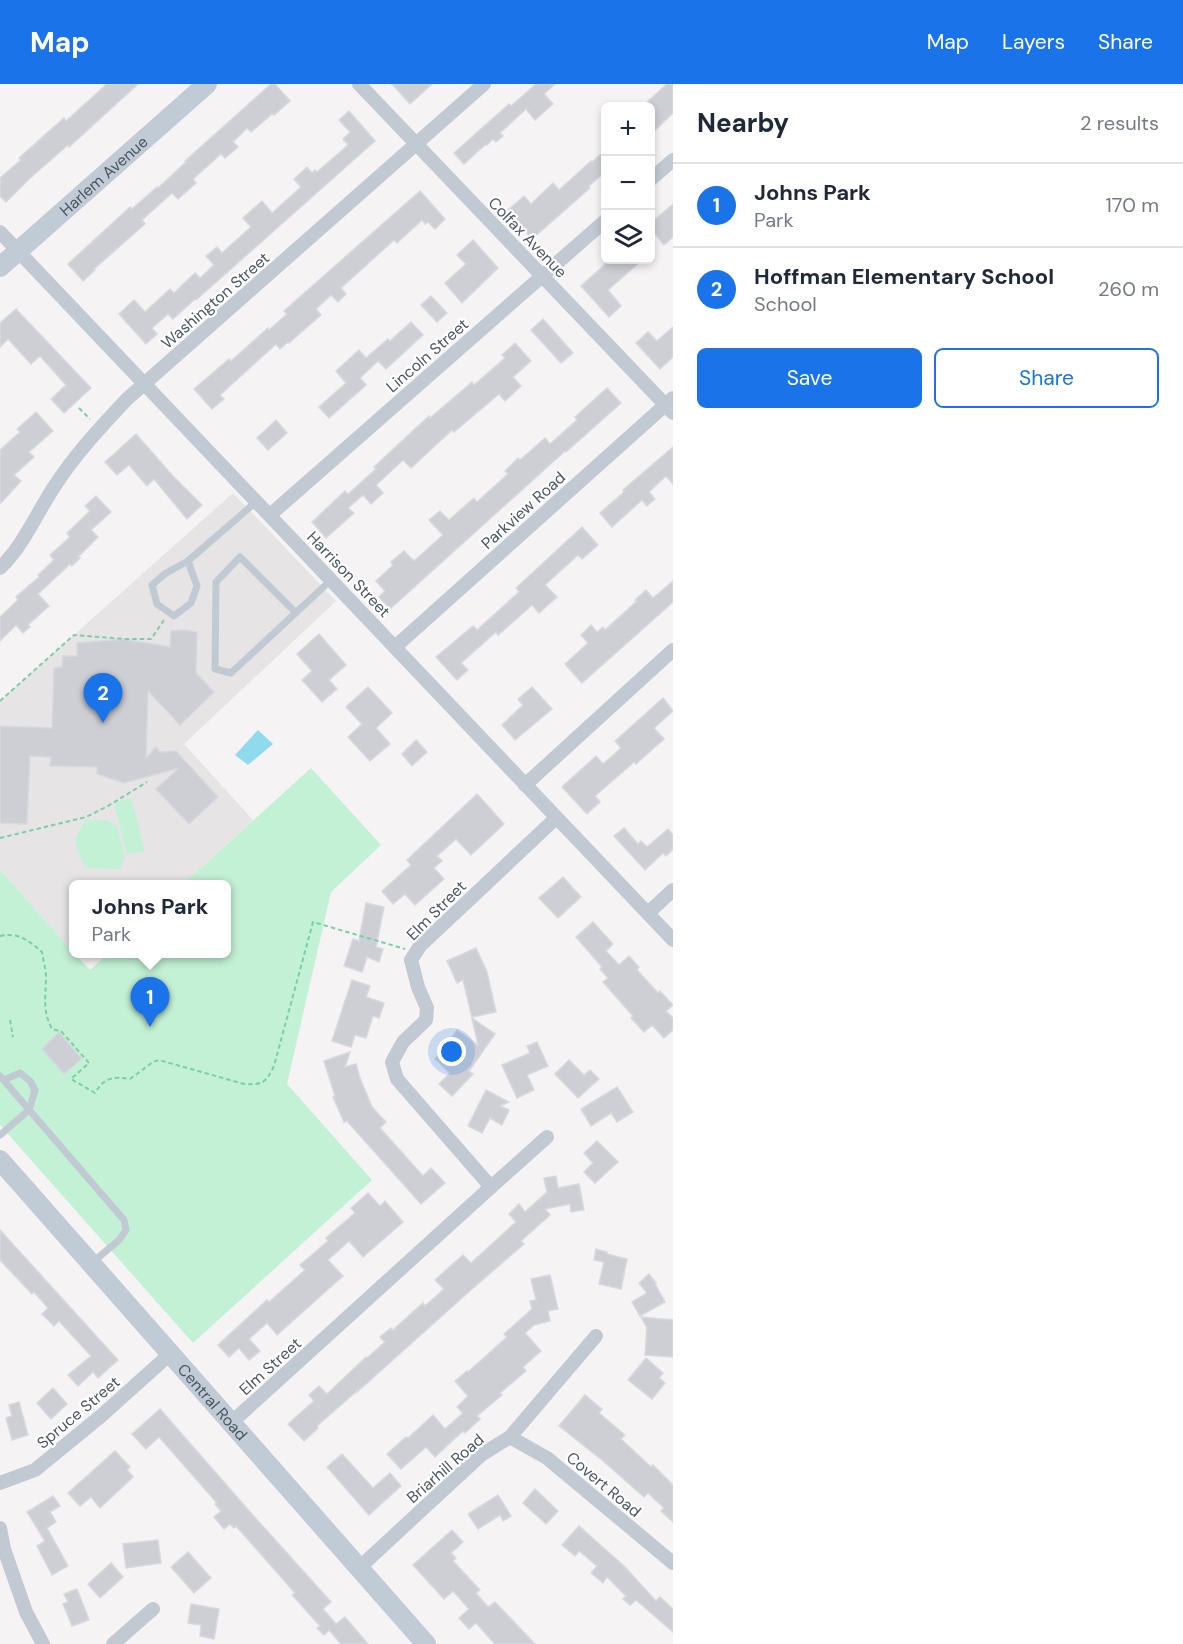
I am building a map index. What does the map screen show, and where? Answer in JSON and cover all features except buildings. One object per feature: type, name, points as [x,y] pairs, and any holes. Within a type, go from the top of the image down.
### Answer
[{"type":"main road","name":"Harlem Avenue","points":[[0,267],[207,84]]},
{"type":"main road","name":"Central Road","points":[[0,1160],[426,1644]]},
{"type":"street","name":"Colfax Avenue","points":[[359,84],[542,276],[670,405]]},
{"type":"street","name":"Washington Street","points":[[0,568],[12,557],[57,482],[100,428],[144,384],[484,84]]},
{"type":"street","points":[[655,176],[673,160]]},
{"type":"street","name":"Lincoln Street","points":[[270,515],[601,224]]},
{"type":"street","name":"Harrison Street","points":[[0,232],[673,940]]},
{"type":"street","name":"Parkview Road","points":[[395,647],[670,405]]},
{"type":"street","points":[[525,785],[673,650]]},
{"type":"street","name":"Elm Street","points":[[491,1187],[397,1079],[392,1062],[403,1042],[426,1020],[427,1008],[418,987],[411,960],[420,946],[556,818]]},
{"type":"street","points":[[648,912],[673,890]]},
{"type":"street","name":"Elm Street","points":[[231,1423],[547,1137]]},
{"type":"street","name":"Briarhill Road","points":[[359,1568],[481,1455],[510,1437],[596,1336]]},
{"type":"street","name":"Spruce Street","points":[[0,1483],[35,1470],[101,1416],[170,1354]]},
{"type":"street","name":"Covert Road","points":[[510,1437],[547,1458],[673,1563]]},
{"type":"street","points":[[0,1528],[2,1550],[26,1612],[44,1644]]},
{"type":"street","points":[[113,1644],[153,1609]]},
{"type":"lane","points":[[188,561],[197,586],[191,603],[174,616],[157,604],[152,585],[166,573],[188,561],[257,501]]},
{"type":"lane","points":[[296,613],[240,557],[216,582],[215,669],[231,673],[296,613],[331,579]]},
{"type":"lane","points":[[0,1135],[29,1110],[35,1090],[30,1081],[20,1072],[2,1078],[29,1110],[124,1220],[126,1230],[119,1240],[91,1264]]},
{"type":"path","points":[[79,408],[100,428]]},
{"type":"path","points":[[0,701],[74,635],[151,639],[164,620]]},
{"type":"path","points":[[0,838],[86,817],[147,782]]},
{"type":"path","points":[[0,936],[7,934],[23,937],[42,952],[46,975],[44,1001],[48,1023],[52,1029],[61,1031],[89,1063],[71,1079],[95,1094],[100,1083],[108,1078],[130,1079],[159,1060],[244,1084],[258,1085],[268,1079],[274,1066],[313,922],[416,952]]},
{"type":"path","points":[[10,1020],[13,1037]]},
{"type":"shaded area","points":[[233,493],[336,601],[184,744],[253,820],[187,880],[69,880],[69,948],[0,870],[0,701]]},
{"type":"green space","points":[[311,768],[381,845],[331,892],[287,1084],[372,1180],[193,1343],[0,1125],[0,870],[69,948],[69,958],[79,958],[90,970],[104,958],[231,958],[231,880],[187,880]]},
{"type":"green space","points":[[131,798],[145,851],[127,855],[114,803]]},
{"type":"green space","points":[[86,820],[106,820],[117,826],[125,856],[120,869],[86,868],[79,854],[76,839]]},
{"type":"water","points":[[258,730],[273,744],[248,765],[235,755]]},
{"type":"place","name":"Hoffman Elementary School","points":[[103,723]]},
{"type":"place","name":"Johns Park","points":[[150,1027]]}]
